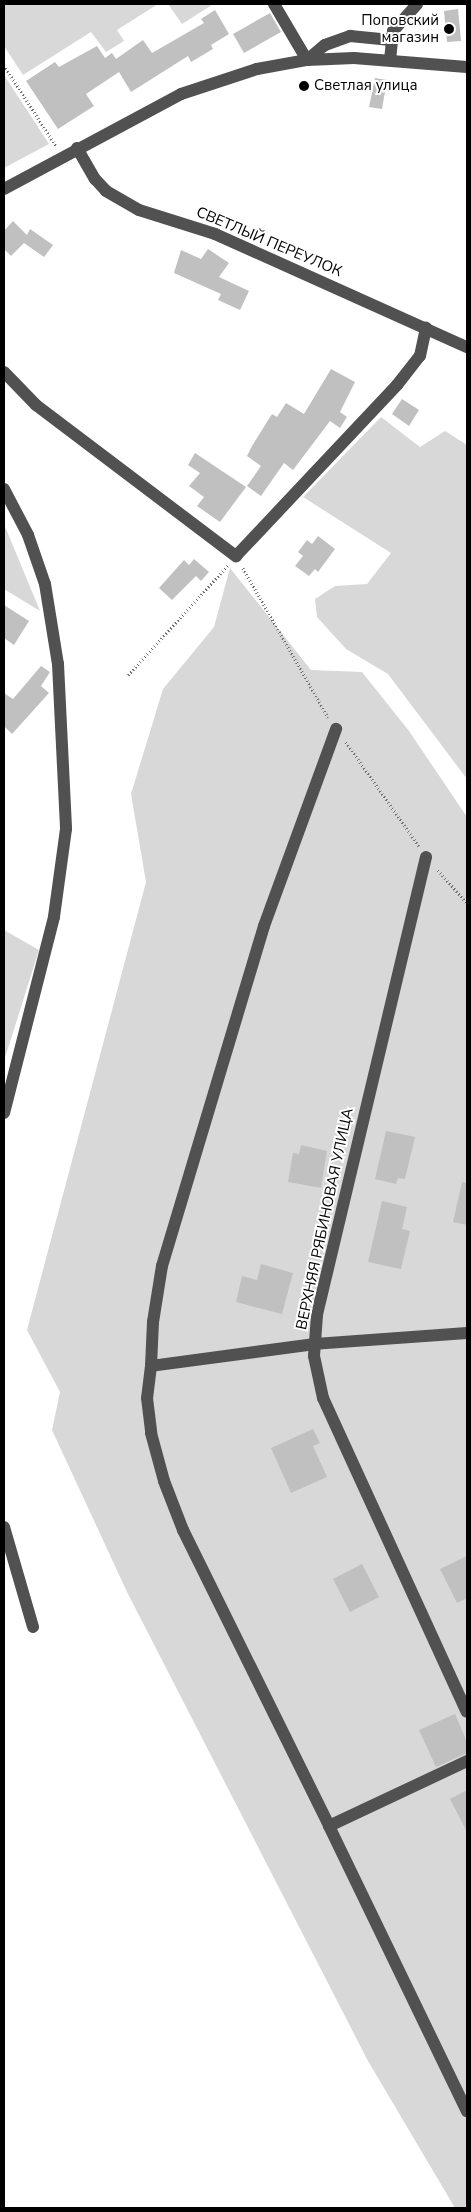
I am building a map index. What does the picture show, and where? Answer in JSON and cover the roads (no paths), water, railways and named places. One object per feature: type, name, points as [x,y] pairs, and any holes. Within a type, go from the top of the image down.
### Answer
[{"type":"street","points":[[274,4],[307,60]]},
{"type":"street","points":[[390,60],[391,40],[397,25],[417,4]]},
{"type":"street","points":[[307,60],[325,45],[350,36],[391,40]]},
{"type":"street","points":[[4,189],[62,156],[181,94],[214,81],[307,60],[390,60],[467,67]]},
{"type":"street","name":"СВЕТЛЫЙ ПЕРЕУЛОК","points":[[77,148],[95,179],[106,191],[139,210],[215,234],[467,347]]},
{"type":"street","points":[[4,372],[36,405],[236,556],[397,385],[420,356],[426,328]]},
{"type":"street","points":[[4,488],[28,535],[45,584],[58,664],[66,829],[54,917],[4,1113]]},
{"type":"street","points":[[336,729],[264,926],[162,1266],[153,1322],[147,1398],[151,1432],[164,1481],[183,1530],[467,2111]]},
{"type":"street","name":"ВЕРХНЯЯ РЯБИНОВАЯ УЛИЦА","points":[[426,857],[318,1315],[314,1356],[323,1398],[467,1712]]},
{"type":"street","points":[[151,1366],[315,1344],[467,1333]]},
{"type":"street","points":[[4,1527],[33,1627]]},
{"type":"street","points":[[329,1826],[467,1761]]},
{"type":"place","name":"Поповский магазин","points":[[449,29]]},
{"type":"place","name":"Светлая улица","points":[[304,86]]}]
